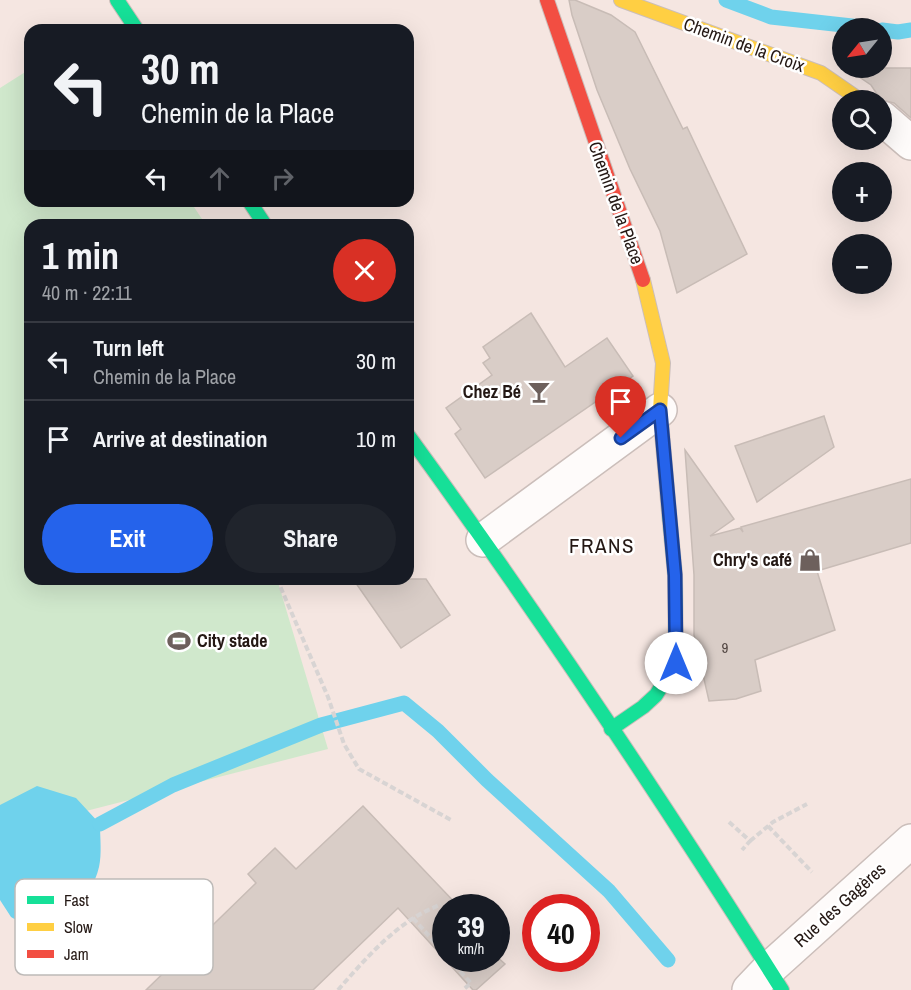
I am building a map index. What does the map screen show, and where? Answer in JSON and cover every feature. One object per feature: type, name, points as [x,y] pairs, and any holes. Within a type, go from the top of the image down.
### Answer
[{"type":"street","points":[[117,0],[133,24]]},
{"type":"street","name":"Chemin de la Place","points":[[547,0],[592,138],[642,276],[663,363],[660,410],[675,575],[676,663],[656,695],[611,729]]},
{"type":"street","name":"Chemin de la Croix","points":[[621,0],[821,73],[846,90]]},
{"type":"street","points":[[892,127],[911,143]]},
{"type":"street","points":[[483,540],[660,410]]},
{"type":"street","points":[[414,443],[483,540],[695,852],[766,983]]},
{"type":"street","name":"Rue des Gagères","points":[[766,983],[911,841]]},
{"type":"path","points":[[280,585],[328,697],[344,744],[359,769],[451,820]]},
{"type":"path","points":[[750,841],[768,826],[807,804]]},
{"type":"path","points":[[768,826],[812,872]]},
{"type":"path","points":[[338,990],[368,956],[412,918],[432,908]]},
{"type":"path","points":[[412,918],[432,940]]},
{"type":"path","points":[[461,972],[471,983],[463,990]]},
{"type":"green space","points":[[24,73],[24,207],[194,207],[202,219],[24,219],[24,585],[279,585],[328,749],[0,833],[0,88]]},
{"type":"water","points":[[37,786],[76,798],[100,824],[101,851],[95,879],[15,879],[15,919],[11,917],[0,900],[0,805]]},
{"type":"building","points":[[569,0],[575,0],[611,15],[635,32],[683,129],[687,127],[747,254],[677,293],[660,231],[630,169],[597,90]]},
{"type":"building","points":[[892,68],[911,68],[911,118],[892,103],[892,90],[874,90],[861,78],[892,78]]},
{"type":"building","name":"Chez Bé","points":[[531,313],[565,367],[607,338],[633,376],[485,478],[455,434],[461,429],[446,408],[492,375],[483,363],[490,358],[483,347]]},
{"type":"building","points":[[824,416],[834,447],[757,502],[735,446]]},
{"type":"building","points":[[685,450],[734,519],[710,536],[740,528],[743,532],[741,527],[911,479],[911,543],[817,571],[835,630],[755,660],[761,691],[736,699],[709,701],[694,635],[694,575]]},
{"type":"building","points":[[414,579],[426,579],[450,615],[401,648],[357,585],[414,585]]},
{"type":"building","points":[[363,806],[447,894],[432,894],[432,945],[398,908],[313,990],[146,990],[161,975],[213,975],[213,925],[256,883],[248,874],[275,848],[296,869]]},
{"type":"building","points":[[457,972],[496,972],[476,990],[473,990]]},
{"type":"waterway","points":[[726,0],[771,17],[832,24]]},
{"type":"waterway","points":[[892,31],[911,30]]},
{"type":"waterway","points":[[100,824],[173,785],[321,725],[404,703],[438,731],[487,780],[609,891],[668,960]]},
{"type":"traffic: fast","points":[[117,0],[133,24]]},
{"type":"traffic: fast","points":[[253,207],[261,219]]},
{"type":"traffic: fast","points":[[414,443],[600,709],[782,990]]},
{"type":"traffic: fast","points":[[611,729],[656,695],[676,663],[675,575],[669,512]]},
{"type":"traffic: slow","points":[[621,0],[821,73],[846,90]]},
{"type":"traffic: slow","points":[[643,280],[663,363],[660,410],[669,512]]},
{"type":"traffic: jam","points":[[547,0],[643,280]]},
{"type":"place","name":"Chez Bé","points":[[539,392]]},
{"type":"place","name":"Chry's café","points":[[810,560]]},
{"type":"place","name":"City stade","points":[[179,641]]},
{"type":"district","name":"FRANS","points":[[602,546]]},
{"type":"route","points":[[621,438],[660,410],[675,575],[676,663]]}]
